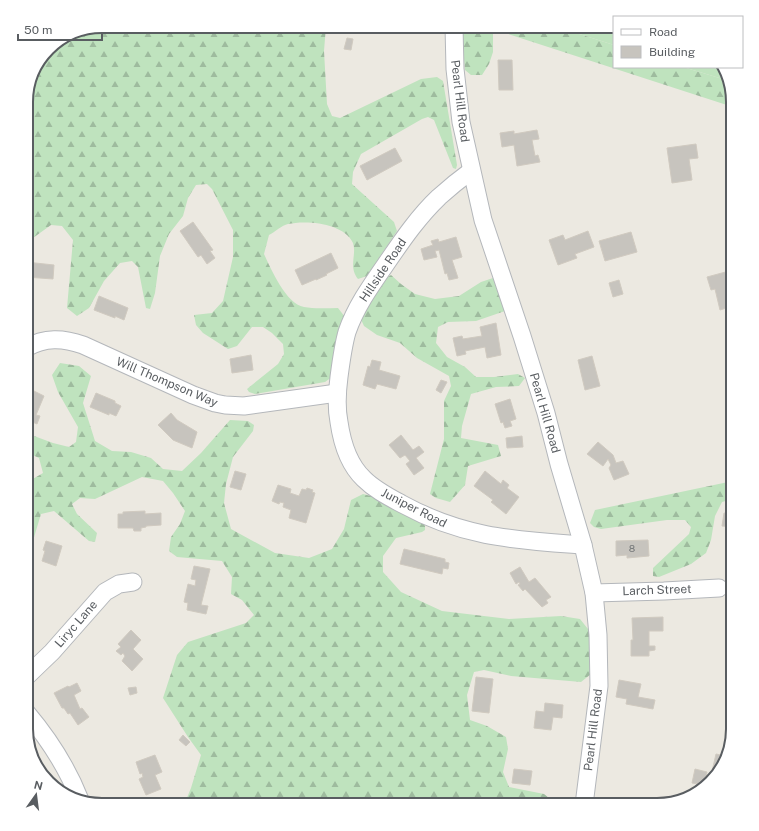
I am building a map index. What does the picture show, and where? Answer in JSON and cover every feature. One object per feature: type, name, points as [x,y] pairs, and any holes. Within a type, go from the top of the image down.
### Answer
[{"type":"street","name":"Pearl Hill Road","points":[[454,33],[455,69],[460,122],[483,220],[526,350],[583,545],[594,593],[598,635],[599,686],[585,798]]},
{"type":"street","name":"Hillside Road","points":[[337,393],[341,361],[347,332],[367,291],[403,239],[428,208],[471,171]]},
{"type":"street","name":"Will Thompson Way","points":[[33,344],[44,340],[68,340],[193,395],[225,405],[249,406],[337,393]]},
{"type":"street","name":"Juniper Road","points":[[337,393],[340,428],[348,456],[352,464],[363,478],[386,495],[438,522],[476,533],[518,540],[583,545]]},
{"type":"street","name":"Liryc Lane","points":[[33,670],[52,652],[104,592],[119,584],[133,582]]},
{"type":"street","name":"Larch Street","points":[[594,593],[719,588]]},
{"type":"street","points":[[33,721],[58,754],[77,793]]},
{"type":"green space","points":[[102,33],[325,33],[324,51],[327,104],[332,116],[340,118],[421,79],[437,77],[443,81],[457,165],[456,169],[453,168],[434,120],[428,117],[361,154],[353,172],[352,184],[394,222],[397,231],[367,276],[358,279],[353,265],[353,243],[342,231],[333,227],[315,223],[296,223],[281,227],[269,235],[264,254],[280,285],[291,300],[304,307],[338,308],[345,317],[332,377],[325,382],[255,394],[249,392],[247,389],[278,364],[284,354],[283,344],[272,333],[263,327],[252,327],[237,346],[228,349],[203,333],[196,325],[194,315],[212,313],[223,301],[233,257],[233,230],[212,189],[207,184],[196,185],[188,198],[183,216],[169,234],[160,256],[155,293],[150,309],[146,308],[138,267],[132,261],[120,263],[104,281],[89,308],[77,316],[67,308],[73,240],[62,226],[51,225],[33,238],[33,98],[35,84],[47,60],[68,42],[80,37],[89,34]]},
{"type":"green space","points":[[462,33],[493,33],[493,52],[489,64],[482,75],[471,75],[465,70]]},
{"type":"green space","points":[[505,33],[576,33],[613,45],[613,68]]},
{"type":"green space","points":[[576,33],[613,33],[613,45]]},
{"type":"green space","points":[[613,68],[686,68],[721,79],[726,105]]},
{"type":"green space","points":[[686,68],[717,68],[721,79]]},
{"type":"green space","points":[[391,275],[415,294],[435,299],[459,296],[481,282],[493,278],[505,311],[476,321],[448,322],[438,327],[436,343],[447,357],[465,367],[476,377],[494,377],[518,374],[525,378],[519,386],[496,387],[471,394],[462,426],[461,438],[498,445],[501,456],[468,466],[465,485],[450,502],[436,498],[430,494],[444,439],[444,401],[451,386],[449,376],[417,358],[400,343],[377,335],[364,326],[359,315],[382,281]]},
{"type":"green space","points":[[60,363],[79,366],[91,376],[83,403],[95,441],[112,451],[131,452],[151,458],[163,469],[182,471],[201,453],[230,420],[248,421],[254,425],[253,431],[233,457],[226,484],[224,503],[231,529],[275,553],[309,558],[332,549],[344,529],[351,500],[363,494],[375,497],[421,520],[425,526],[425,530],[422,532],[396,538],[383,556],[383,572],[401,592],[442,611],[509,619],[561,616],[580,619],[592,634],[591,674],[581,682],[511,676],[484,670],[474,672],[467,695],[470,720],[487,726],[506,737],[508,749],[503,772],[509,787],[544,794],[549,798],[187,798],[201,755],[163,698],[177,655],[188,642],[246,623],[254,615],[242,600],[231,594],[232,577],[222,561],[177,557],[169,551],[171,537],[180,524],[185,511],[163,481],[142,477],[95,499],[80,498],[72,504],[77,514],[97,533],[95,542],[89,541],[54,511],[41,514],[33,541],[33,479],[43,473],[39,458],[33,455],[33,436],[69,447],[76,442],[78,427],[58,392],[52,375]]},
{"type":"green space","points":[[726,482],[726,501],[722,502],[715,516],[711,540],[706,553],[691,564],[659,577],[653,576],[653,568],[689,534],[691,527],[685,520],[667,520],[601,529],[594,527],[590,523],[595,510]]},
{"type":"building","points":[[347,38],[353,39],[351,50],[344,49]]},
{"type":"building","points":[[498,60],[512,60],[513,90],[499,90]]},
{"type":"building","points":[[537,130],[539,139],[532,140],[535,156],[538,155],[540,162],[517,166],[514,145],[502,147],[500,133],[514,131],[514,134]]},
{"type":"building","points":[[696,144],[698,158],[689,159],[692,180],[672,183],[667,148]]},
{"type":"building","points":[[395,148],[402,161],[367,180],[360,166]]},
{"type":"building","points":[[193,222],[213,250],[210,251],[215,258],[207,264],[201,255],[198,257],[180,231]]},
{"type":"building","points":[[588,231],[594,247],[575,254],[577,258],[558,265],[549,240],[563,235],[565,240]]},
{"type":"building","points":[[631,232],[637,252],[605,261],[599,241]]},
{"type":"building","points":[[456,237],[462,257],[452,260],[458,278],[449,280],[447,273],[445,274],[439,250],[435,251],[437,257],[424,260],[421,249],[433,245],[431,241],[438,239],[439,242]]},
{"type":"building","points":[[331,253],[338,268],[326,274],[327,275],[302,285],[295,270]]},
{"type":"building","points":[[33,263],[54,265],[53,279],[33,278]]},
{"type":"building","points":[[726,272],[726,308],[720,310],[715,289],[711,290],[707,277]]},
{"type":"building","points":[[619,280],[623,294],[613,297],[609,283]]},
{"type":"building","points":[[99,296],[128,308],[124,320],[94,310]]},
{"type":"building","points":[[496,323],[501,355],[487,358],[485,347],[465,351],[466,354],[457,356],[453,338],[462,336],[463,339],[482,336],[480,327]]},
{"type":"building","points":[[251,355],[253,370],[232,373],[230,359]]},
{"type":"building","points":[[592,356],[600,386],[585,390],[578,360]]},
{"type":"building","points":[[372,360],[381,362],[379,370],[400,376],[396,389],[377,384],[375,389],[363,385],[368,366],[370,367]]},
{"type":"building","points":[[441,380],[447,382],[441,393],[436,390]]},
{"type":"building","points":[[33,390],[44,396],[36,415],[40,416],[37,424],[33,422]]},
{"type":"building","points":[[96,393],[115,401],[115,403],[121,406],[116,416],[109,413],[109,415],[90,407]]},
{"type":"building","points":[[510,399],[516,419],[510,421],[512,426],[505,428],[503,422],[501,423],[495,404]]},
{"type":"building","points":[[171,413],[177,420],[197,432],[192,448],[173,440],[158,425]]},
{"type":"building","points":[[401,435],[413,450],[419,446],[424,452],[416,458],[424,468],[414,475],[406,464],[410,461],[405,455],[400,458],[389,445]]},
{"type":"building","points":[[522,436],[523,447],[507,448],[506,438]]},
{"type":"building","points":[[598,442],[613,455],[616,463],[623,461],[629,474],[614,480],[609,468],[611,465],[608,459],[603,466],[587,454]]},
{"type":"building","points":[[235,471],[246,474],[241,490],[230,487]]},
{"type":"building","points":[[485,471],[501,484],[503,480],[509,485],[507,488],[519,497],[506,514],[491,502],[493,500],[474,486]]},
{"type":"building","points":[[278,485],[291,489],[290,493],[299,496],[302,489],[306,490],[307,488],[313,490],[312,492],[315,493],[306,523],[289,518],[291,510],[283,507],[284,503],[280,502],[279,504],[272,501]]},
{"type":"building","points":[[145,511],[145,514],[161,513],[161,525],[146,526],[141,528],[141,531],[134,531],[133,528],[118,528],[118,514],[123,514],[123,512]]},
{"type":"building","points":[[724,513],[726,513],[726,526],[722,526]]},
{"type":"building","points":[[648,540],[649,556],[627,558],[627,555],[616,556],[616,541]]},
{"type":"building","points":[[46,541],[62,546],[56,566],[42,561]]},
{"type":"building","points":[[404,549],[445,559],[445,562],[449,563],[448,569],[443,568],[442,574],[400,564]]},
{"type":"building","points":[[194,566],[210,569],[201,605],[208,606],[206,614],[187,610],[188,603],[184,602],[188,584],[195,586],[196,580],[191,579]]},
{"type":"building","points":[[520,567],[529,582],[535,578],[551,597],[546,600],[548,603],[542,607],[525,589],[523,591],[518,585],[520,584],[519,582],[516,584],[510,573]]},
{"type":"building","points":[[663,617],[663,631],[649,631],[649,646],[655,646],[655,650],[649,651],[649,656],[631,656],[631,640],[633,640],[632,618]]},
{"type":"building","points":[[131,630],[141,640],[133,649],[143,659],[132,671],[122,661],[125,656],[123,653],[121,655],[116,651],[121,647],[118,644]]},
{"type":"building","points":[[476,677],[493,679],[489,713],[472,711]]},
{"type":"building","points":[[619,680],[641,684],[638,697],[655,700],[653,709],[626,704],[627,699],[616,697]]},
{"type":"building","points":[[77,683],[81,691],[74,695],[80,709],[82,708],[89,717],[78,725],[70,713],[68,714],[64,708],[62,708],[54,693]]},
{"type":"building","points":[[136,687],[137,693],[130,695],[128,688]]},
{"type":"building","points":[[545,703],[563,705],[562,718],[553,717],[551,730],[534,728],[536,711],[544,712]]},
{"type":"building","points":[[183,735],[190,742],[186,746],[179,740]]},
{"type":"building","points":[[716,754],[721,755],[719,759],[713,769]]},
{"type":"building","points":[[155,755],[162,772],[155,775],[161,789],[146,795],[139,779],[143,777],[142,773],[140,774],[136,762]]},
{"type":"building","points":[[514,769],[532,771],[530,785],[512,783]]},
{"type":"building","points":[[695,769],[707,772],[706,777],[699,784],[692,783]]}]
